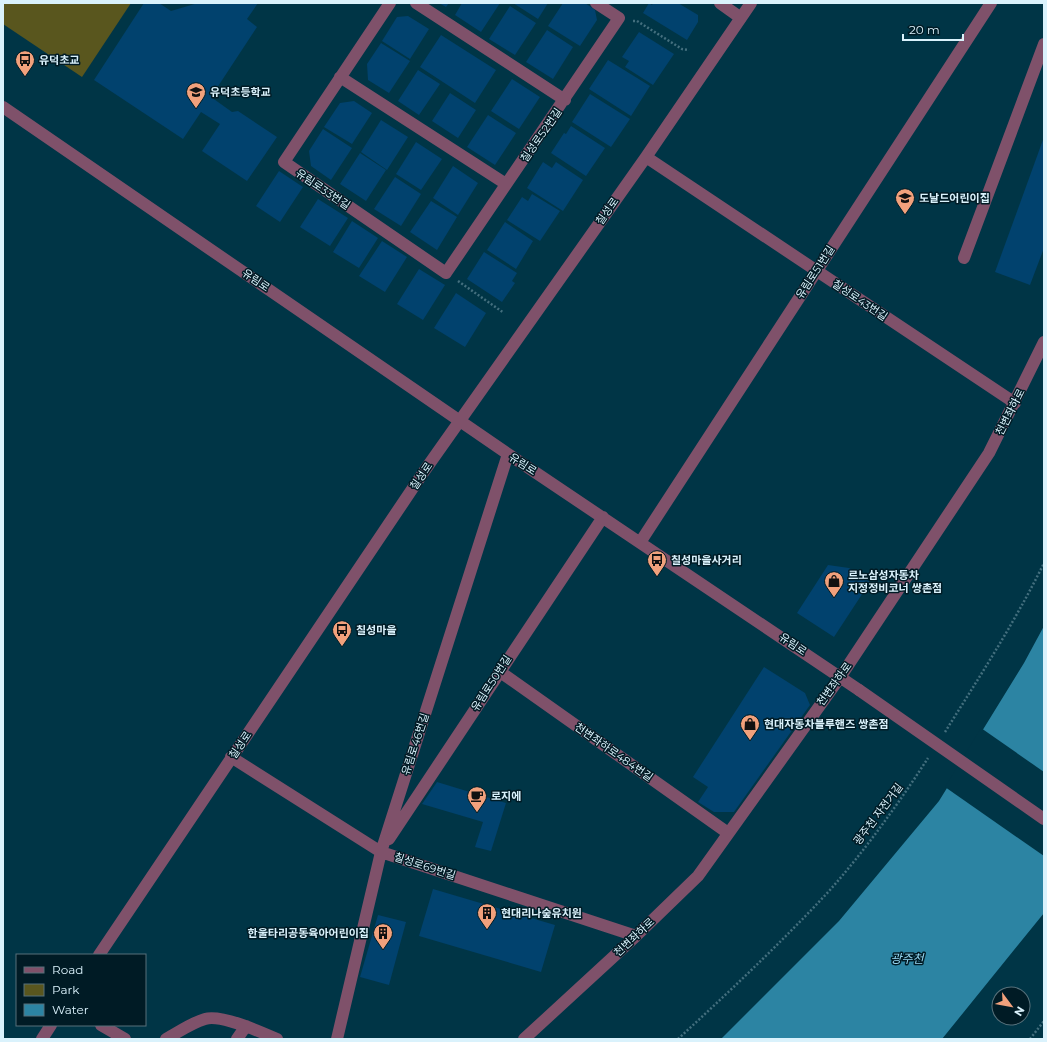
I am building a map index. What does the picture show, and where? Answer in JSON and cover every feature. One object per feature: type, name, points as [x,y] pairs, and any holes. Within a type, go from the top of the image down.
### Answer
[{"type":"street","name":"유림로33번길","points":[[390,3],[284,162],[446,273]]},
{"type":"street","points":[[416,3],[564,100]]},
{"type":"street","points":[[596,3],[619,18]]},
{"type":"street","points":[[720,3],[742,18]]},
{"type":"street","name":"칠성로","points":[[99,954],[460,420],[646,157],[751,3]]},
{"type":"street","name":"유림로51번길","points":[[641,542],[816,270],[991,3]]},
{"type":"street","name":"칠성로52번길","points":[[446,273],[619,18]]},
{"type":"street","points":[[964,258],[1044,44]]},
{"type":"street","points":[[340,77],[506,184]]},
{"type":"street","name":"유림로","points":[[3,107],[508,454],[841,676],[1044,819]]},
{"type":"street","name":"칠성로43번길","points":[[646,157],[1015,403]]},
{"type":"street","name":"천변좌하로","points":[[524,1039],[636,936],[698,876],[841,676],[989,453],[1044,342]]},
{"type":"street","name":"유림로46번길","points":[[337,1039],[381,852],[508,454]]},
{"type":"street","name":"유림로50번길","points":[[381,852],[499,671],[603,517]]},
{"type":"street","name":"천변좌하로484번길","points":[[499,671],[728,832]]},
{"type":"street","name":"칠성로69번길","points":[[231,757],[381,852],[636,936]]},
{"type":"street","points":[[166,1039],[187,1026],[207,1018],[246,1026],[277,1039]]},
{"type":"street","points":[[42,1039],[51,1026]]},
{"type":"street","points":[[103,1026],[125,1039]]},
{"type":"street","points":[[237,1039],[246,1026]]},
{"type":"path","points":[[619,18],[637,21],[682,49],[689,50]]},
{"type":"path","points":[[446,273],[504,313]]},
{"type":"path","points":[[941,738],[990,662],[1027,598],[1044,563]]},
{"type":"path","name":"광주천 자전거길","points":[[678,1039],[757,965],[830,889],[876,832],[929,756]]},
{"type":"path","points":[[1030,1039],[1044,1021]]},
{"type":"green space","points":[[3,3],[131,3],[82,77],[3,24]]},
{"type":"water","name":"광주천","points":[[1044,626],[1044,913],[942,1039],[721,1039],[839,921],[939,801],[1024,663]]},
{"type":"pier","points":[[981,728],[1044,772],[1044,856],[945,787]]},
{"type":"building","points":[[144,3],[159,3],[171,11],[198,3],[258,3],[247,19],[257,27],[211,97],[232,112],[238,111],[277,137],[247,181],[202,151],[220,124],[201,112],[183,139],[94,80]]},
{"type":"building","points":[[439,3],[449,3],[446,7]]},
{"type":"building","points":[[462,3],[500,3],[481,32],[455,15]]},
{"type":"building","points":[[513,3],[548,3],[538,19]]},
{"type":"building","points":[[563,3],[585,3],[595,10],[597,20],[580,46],[548,26]]},
{"type":"building","points":[[649,3],[652,5],[653,3],[678,3],[698,15],[698,22],[687,40],[643,13]]},
{"type":"building","points":[[510,6],[536,23],[515,55],[489,39]]},
{"type":"building","points":[[408,16],[429,29],[410,59],[382,41],[397,17]]},
{"type":"building","points":[[547,30],[573,47],[553,79],[526,62]]},
{"type":"building","points":[[639,32],[674,54],[653,85],[625,67],[629,61],[622,57]]},
{"type":"building","points":[[441,35],[496,70],[475,103],[420,67]]},
{"type":"building","points":[[381,43],[410,61],[389,93],[368,80],[367,64]]},
{"type":"building","points":[[608,60],[650,86],[631,116],[589,89]]},
{"type":"building","points":[[418,70],[440,84],[419,115],[398,101]]},
{"type":"building","points":[[512,79],[540,97],[519,129],[491,111]]},
{"type":"building","points":[[450,93],[476,110],[458,138],[432,121]]},
{"type":"building","points":[[590,94],[630,119],[611,147],[572,122]]},
{"type":"building","points":[[354,101],[372,113],[352,144],[324,127],[340,103]]},
{"type":"building","points":[[488,115],[516,133],[495,165],[467,147]]},
{"type":"building","points":[[381,120],[408,137],[387,170],[361,152]]},
{"type":"building","points":[[571,126],[605,148],[586,176],[551,153],[564,133],[566,134]]},
{"type":"building","points":[[323,129],[352,148],[331,180],[311,166],[309,151]]},
{"type":"building","points":[[1044,137],[1044,248],[1030,285],[995,272]]},
{"type":"building","points":[[416,142],[442,159],[421,190],[396,174]]},
{"type":"building","points":[[360,153],[386,170],[366,201],[340,184]]},
{"type":"building","points":[[543,162],[552,168],[556,162],[583,180],[563,211],[527,188]]},
{"type":"building","points":[[453,166],[478,183],[458,215],[433,198]]},
{"type":"building","points":[[279,171],[303,187],[280,222],[256,206]]},
{"type":"building","points":[[395,177],[421,194],[401,226],[374,209]]},
{"type":"building","points":[[532,194],[560,211],[540,241],[507,220],[522,197],[528,201]]},
{"type":"building","points":[[318,199],[348,218],[330,246],[300,227]]},
{"type":"building","points":[[431,201],[457,217],[437,250],[410,232]]},
{"type":"building","points":[[352,221],[378,238],[359,268],[333,252]]},
{"type":"building","points":[[505,222],[533,241],[516,269],[487,250]]},
{"type":"building","points":[[382,241],[407,257],[385,292],[359,276]]},
{"type":"building","points":[[484,252],[517,273],[512,281],[515,283],[502,302],[467,279]]},
{"type":"building","points":[[419,269],[445,285],[423,320],[397,304]]},
{"type":"building","points":[[456,293],[486,313],[465,347],[434,328]]},
{"type":"building","name":"르노삼성자동차 지정정비코너 쌍촌점","points":[[828,565],[849,568],[870,582],[834,637],[797,613]]},
{"type":"building","name":"현대자동차블루핸즈 쌍촌점","points":[[764,667],[805,693],[810,705],[734,812],[714,812],[698,802],[708,787],[693,777]]},
{"type":"building","name":"로지에","points":[[437,782],[506,803],[491,851],[475,847],[483,822],[422,804]]},
{"type":"building","name":"현대리나숲유치원","points":[[433,889],[555,925],[541,972],[419,936]]},
{"type":"building","name":"한울타리공동육아어린이집","points":[[378,915],[406,922],[389,985],[360,977]]},
{"type":"place","name":"유덕초교","points":[[25,77]]},
{"type":"place","name":"유덕초등학교","points":[[196,109]]},
{"type":"place","name":"도날드어린이집","points":[[905,215]]},
{"type":"place","name":"칠성마을사거리","points":[[657,577]]},
{"type":"place","name":"르노삼성자동차 지정정비코너 쌍촌점","points":[[834,598]]},
{"type":"place","name":"칠성마을","points":[[342,647]]},
{"type":"place","name":"현대자동차블루핸즈 쌍촌점","points":[[750,741]]},
{"type":"place","name":"로지에","points":[[477,813]]},
{"type":"place","name":"현대리나숲유치원","points":[[487,930]]},
{"type":"place","name":"한울타리공동육아어린이집","points":[[383,950]]}]
